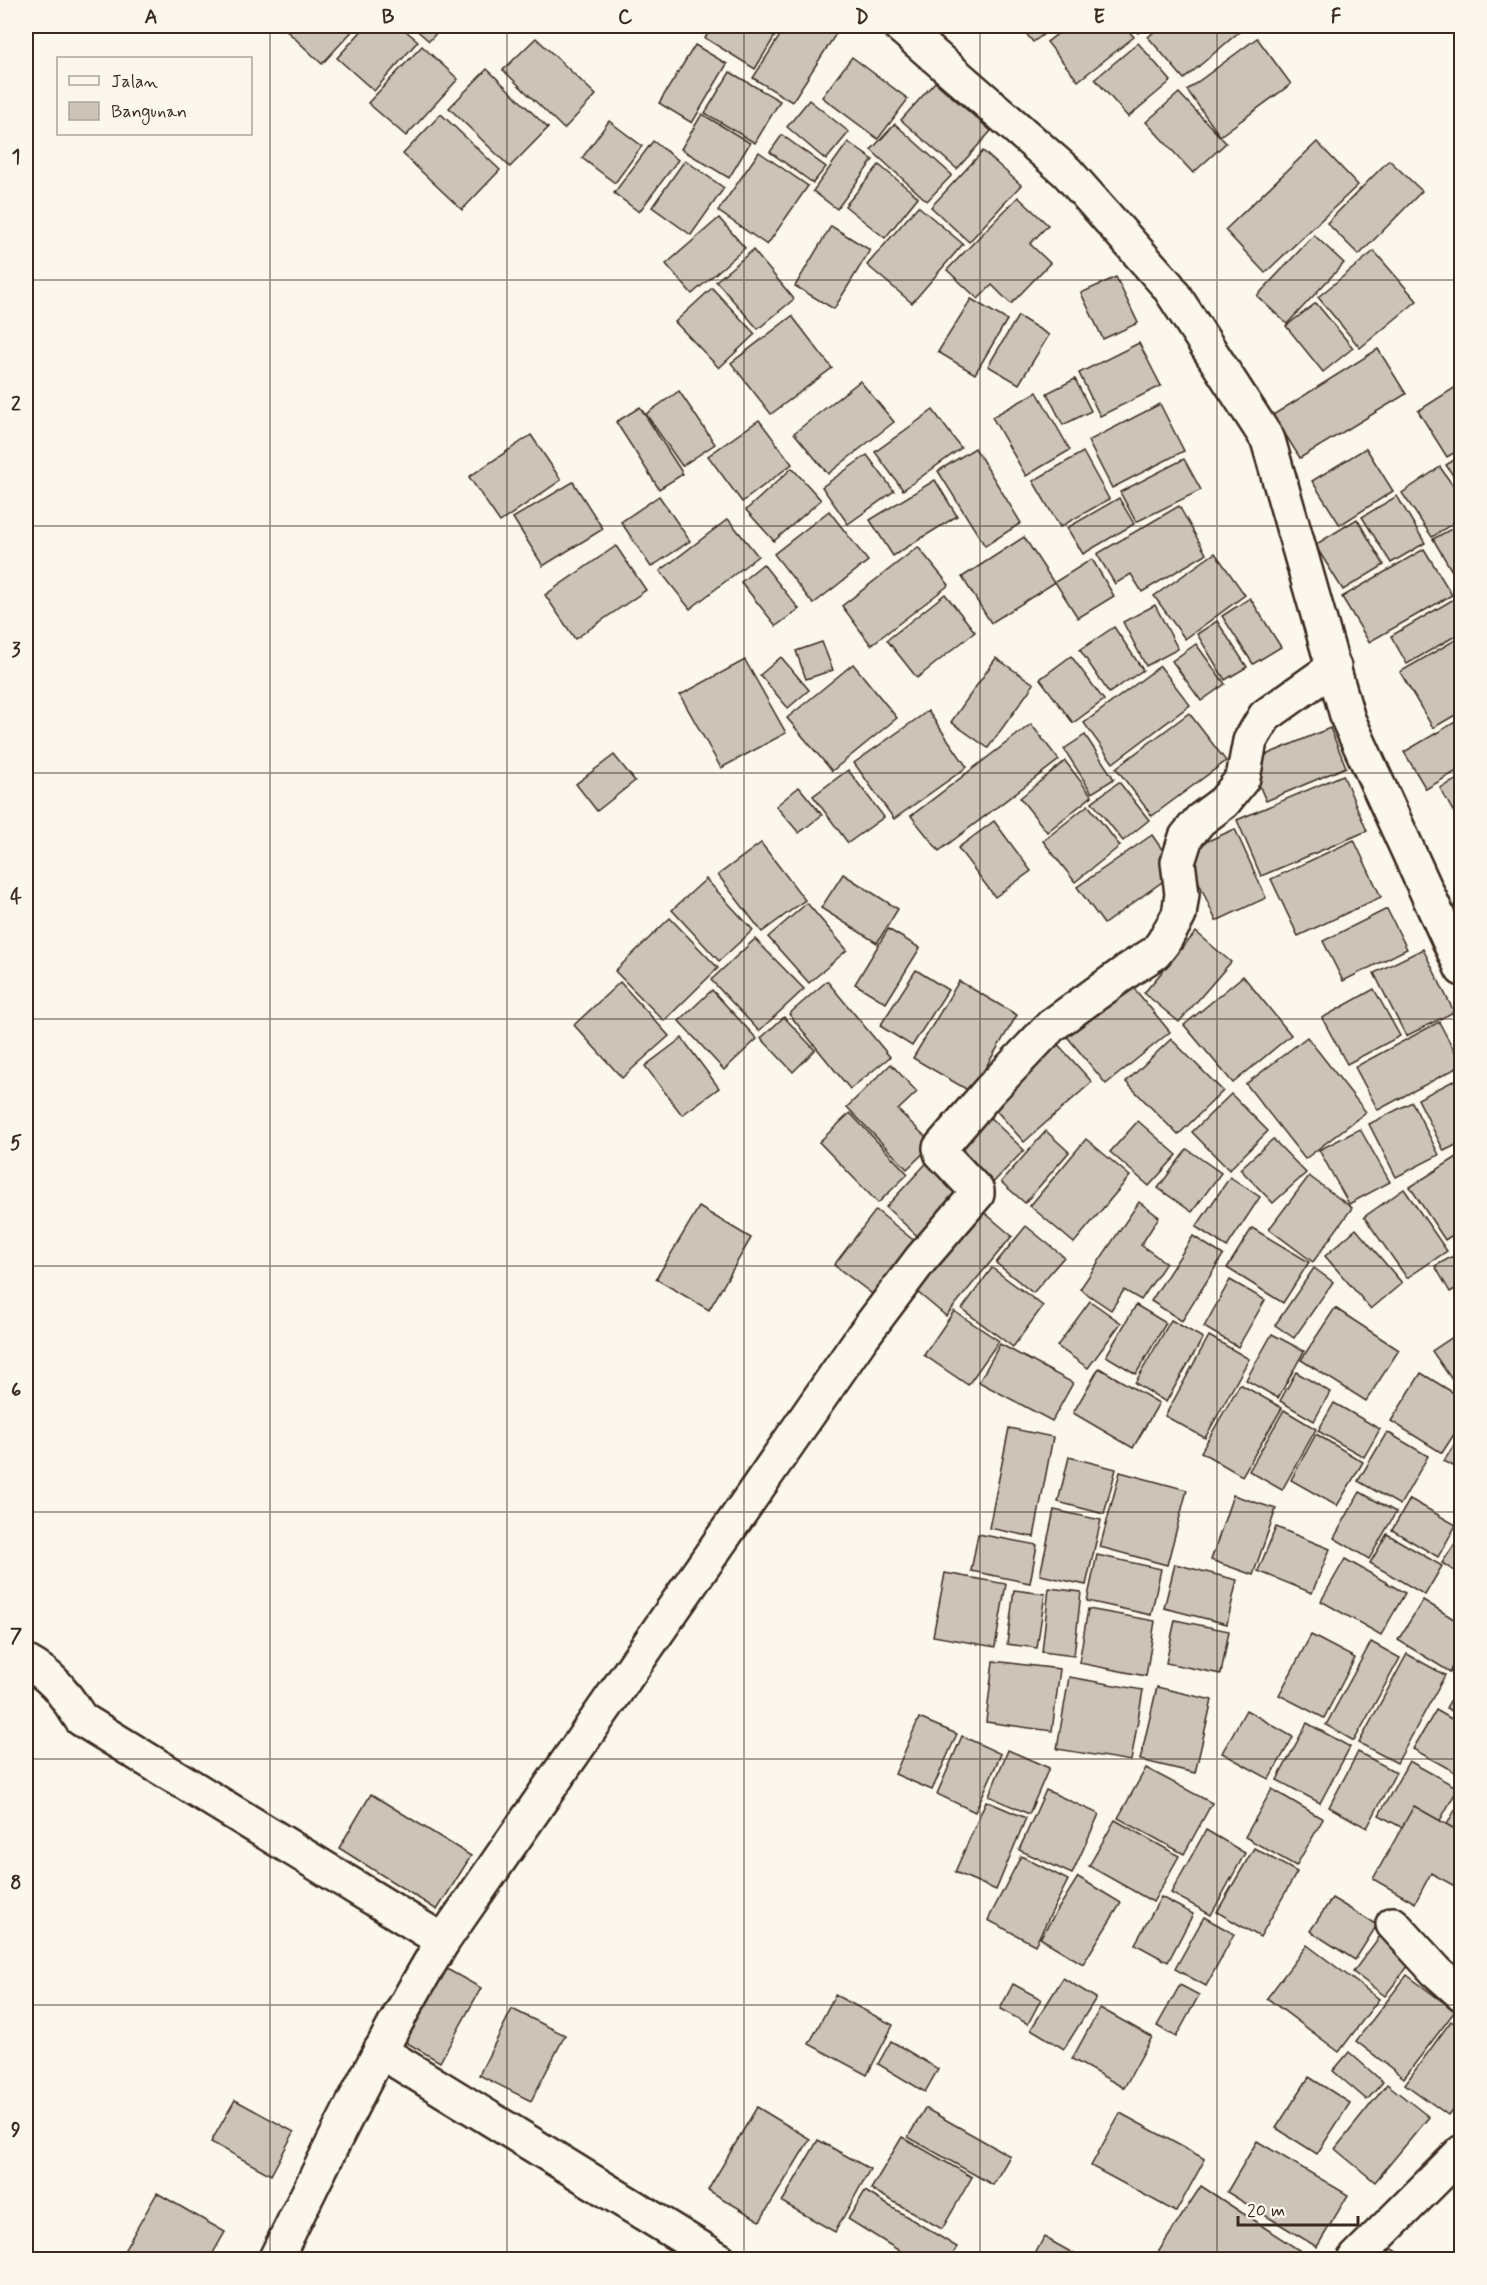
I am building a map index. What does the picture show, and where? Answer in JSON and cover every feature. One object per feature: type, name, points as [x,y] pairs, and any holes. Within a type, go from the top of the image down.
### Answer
[{"type":"street","points":[[900,26],[1067,172],[1168,286],[1268,440],[1348,719],[1461,969]]},
{"type":"street","points":[[275,2259],[380,2051],[443,1941],[862,1337],[921,1259],[977,1194],[977,1191],[941,1153],[940,1148],[990,1090],[1052,1026],[1155,952],[1163,943],[1179,915],[1182,894],[1178,862],[1186,837],[1200,820],[1224,802],[1243,778],[1250,741],[1265,716],[1334,667]]},
{"type":"street","points":[[26,1662],[45,1672],[81,1719],[443,1941]]},
{"type":"street","points":[[1393,1924],[1436,1971],[1461,1994]]},
{"type":"street","points":[[380,2051],[720,2259]]},
{"type":"street","points":[[1354,2259],[1461,2152]]},
{"type":"building","points":[[293,26],[357,26],[322,64],[287,31]]},
{"type":"building","points":[[366,26],[400,26],[418,41],[374,91],[337,58]]},
{"type":"building","points":[[412,26],[443,26],[429,41]]},
{"type":"building","points":[[713,26],[781,26],[755,69],[705,38]]},
{"type":"building","points":[[786,26],[841,26],[792,102],[753,78]]},
{"type":"building","points":[[1020,26],[1055,26],[1033,42]]},
{"type":"building","points":[[1068,26],[1124,26],[1134,37],[1078,81],[1047,42]]},
{"type":"building","points":[[1132,26],[1149,26],[1138,33]]},
{"type":"building","points":[[1161,26],[1246,26],[1184,79],[1148,37]]},
{"type":"building","points":[[536,38],[596,95],[564,129],[503,70]]},
{"type":"building","points":[[1257,38],[1291,84],[1220,136],[1187,90]]},
{"type":"building","points":[[1138,43],[1171,81],[1128,117],[1095,79]]},
{"type":"building","points":[[695,45],[727,64],[692,123],[659,103]]},
{"type":"building","points":[[422,46],[458,79],[406,136],[368,103]]},
{"type":"building","points":[[852,57],[908,99],[878,139],[822,97]]},
{"type":"building","points":[[487,69],[548,128],[510,167],[449,108]]},
{"type":"building","points":[[730,72],[780,101],[755,143],[705,113]]},
{"type":"building","points":[[935,82],[991,131],[957,169],[901,120]]},
{"type":"building","points":[[1179,93],[1226,143],[1193,173],[1146,122]]},
{"type":"building","points":[[809,100],[849,132],[826,160],[787,127]]},
{"type":"building","points":[[441,114],[500,170],[462,210],[403,154]]},
{"type":"building","points":[[702,114],[750,143],[729,178],[681,149]]},
{"type":"building","points":[[609,121],[642,146],[615,183],[582,158]]},
{"type":"building","points":[[895,124],[952,175],[927,201],[871,150]]},
{"type":"building","points":[[782,135],[826,167],[813,183],[770,152]]},
{"type":"building","points":[[653,141],[678,160],[639,212],[614,193]]},
{"type":"building","points":[[848,142],[873,160],[837,209],[813,191]]},
{"type":"building","points":[[1317,142],[1358,185],[1265,273],[1225,230]]},
{"type":"building","points":[[983,151],[1021,185],[969,242],[931,207]]},
{"type":"building","points":[[759,152],[808,186],[767,245],[718,211]]},
{"type":"building","points":[[685,160],[724,188],[691,235],[652,207]]},
{"type":"building","points":[[1389,160],[1422,191],[1359,255],[1327,223]]},
{"type":"building","points":[[879,165],[918,197],[885,238],[845,206]]},
{"type":"building","points":[[1018,197],[1048,225],[1030,244],[1050,263],[1011,304],[992,285],[978,299],[947,270]]},
{"type":"building","points":[[918,206],[963,244],[912,303],[867,265]]},
{"type":"building","points":[[719,218],[745,248],[692,294],[666,264]]},
{"type":"building","points":[[831,226],[870,250],[834,309],[795,286]]},
{"type":"building","points":[[1314,235],[1344,263],[1287,324],[1257,296]]},
{"type":"building","points":[[753,250],[794,299],[758,329],[716,281]]},
{"type":"building","points":[[1374,251],[1417,301],[1360,348],[1318,297]]},
{"type":"building","points":[[1116,277],[1138,323],[1103,339],[1081,293]]},
{"type":"building","points":[[712,288],[755,334],[719,368],[675,322]]},
{"type":"building","points":[[971,299],[1007,320],[975,374],[938,352]]},
{"type":"building","points":[[1316,303],[1353,348],[1323,372],[1286,326]]},
{"type":"building","points":[[792,316],[832,368],[771,414],[731,363]]},
{"type":"building","points":[[1018,316],[1049,335],[1019,384],[988,366]]},
{"type":"building","points":[[1139,343],[1161,386],[1100,416],[1079,373]]},
{"type":"building","points":[[1378,349],[1406,394],[1300,458],[1273,415]]},
{"type":"building","points":[[1075,379],[1091,411],[1063,425],[1047,393]]},
{"type":"building","points":[[860,381],[894,422],[828,474],[794,433]]},
{"type":"building","points":[[1462,383],[1462,448],[1447,457],[1418,411]]},
{"type":"building","points":[[679,391],[715,444],[682,466],[646,414]]},
{"type":"building","points":[[1037,392],[1070,450],[1026,476],[992,417]]},
{"type":"building","points":[[1160,404],[1184,451],[1112,488],[1088,441]]},
{"type":"building","points":[[640,407],[683,474],[659,489],[616,422]]},
{"type":"building","points":[[933,410],[961,448],[903,490],[875,452]]},
{"type":"building","points":[[759,420],[792,464],[742,502],[708,456]]},
{"type":"building","points":[[531,435],[561,480],[500,522],[469,477]]},
{"type":"building","points":[[975,448],[1021,523],[985,546],[938,471]]},
{"type":"building","points":[[1366,448],[1393,491],[1340,525],[1312,481]]},
{"type":"building","points":[[1083,452],[1109,499],[1060,527],[1033,481]]},
{"type":"building","points":[[867,455],[894,491],[848,524],[822,487]]},
{"type":"building","points":[[1462,455],[1462,489],[1446,465]]},
{"type":"building","points":[[1184,459],[1201,490],[1136,522],[1120,492]]},
{"type":"building","points":[[1440,467],[1462,499],[1462,517],[1432,537],[1402,493]]},
{"type":"building","points":[[792,468],[821,500],[774,541],[746,510]]},
{"type":"building","points":[[935,480],[957,516],[893,556],[870,520]]},
{"type":"building","points":[[573,482],[603,529],[543,566],[513,518]]},
{"type":"building","points":[[659,496],[690,541],[651,567],[621,522]]},
{"type":"building","points":[[1397,496],[1425,543],[1391,563],[1362,517]]},
{"type":"building","points":[[1119,498],[1134,524],[1083,554],[1067,528]]},
{"type":"building","points":[[1179,506],[1206,554],[1142,592],[1131,574],[1115,584],[1097,554]]},
{"type":"building","points":[[829,511],[868,561],[813,604],[774,554]]},
{"type":"building","points":[[728,519],[758,556],[690,609],[660,571]]},
{"type":"building","points":[[1357,519],[1384,565],[1343,590],[1315,545]]},
{"type":"building","points":[[1462,523],[1462,588],[1433,539]]},
{"type":"building","points":[[1024,537],[1054,583],[991,623],[962,577]]},
{"type":"building","points":[[616,546],[646,590],[575,639],[545,595]]},
{"type":"building","points":[[918,547],[949,585],[871,645],[842,606]]},
{"type":"building","points":[[1424,549],[1452,595],[1369,642],[1342,597]]},
{"type":"building","points":[[1215,553],[1245,595],[1185,639],[1154,596]]},
{"type":"building","points":[[1092,559],[1114,596],[1078,618],[1055,582]]},
{"type":"building","points":[[763,564],[799,609],[776,626],[741,582]]},
{"type":"building","points":[[945,594],[975,632],[917,678],[887,640]]},
{"type":"building","points":[[1459,596],[1462,601],[1462,632],[1407,664],[1391,636]]},
{"type":"building","points":[[1250,598],[1281,647],[1253,664],[1222,616]]},
{"type":"building","points":[[1155,605],[1178,649],[1146,666],[1123,622]]},
{"type":"building","points":[[1217,621],[1247,667],[1225,680],[1197,634]]},
{"type":"building","points":[[1114,627],[1143,670],[1109,693],[1080,650]]},
{"type":"building","points":[[1462,636],[1462,711],[1433,728],[1400,672]]},
{"type":"building","points":[[822,642],[833,670],[806,679],[796,651]]},
{"type":"building","points":[[1196,644],[1225,684],[1201,701],[1172,661]]},
{"type":"building","points":[[1071,656],[1104,700],[1073,723],[1040,679]]},
{"type":"building","points":[[781,657],[809,690],[788,708],[760,675]]},
{"type":"building","points":[[996,658],[1034,684],[988,748],[951,722]]},
{"type":"building","points":[[745,660],[786,733],[721,768],[680,695]]},
{"type":"building","points":[[853,664],[897,718],[832,771],[787,718]]},
{"type":"building","points":[[1160,666],[1190,705],[1113,763],[1084,723]]},
{"type":"building","points":[[928,711],[967,767],[894,819],[854,763]]},
{"type":"building","points":[[1189,713],[1226,761],[1152,816],[1116,768]]},
{"type":"building","points":[[1462,718],[1462,768],[1426,789],[1404,752]]},
{"type":"building","points":[[1031,724],[1059,760],[939,851],[911,816]]},
{"type":"building","points":[[1330,728],[1346,767],[1266,801],[1249,762]]},
{"type":"building","points":[[1085,735],[1114,779],[1092,793],[1064,749]]},
{"type":"building","points":[[614,755],[635,781],[597,811],[576,784]]},
{"type":"building","points":[[1065,761],[1092,796],[1047,832],[1020,798]]},
{"type":"building","points":[[848,770],[884,817],[848,843],[813,796]]},
{"type":"building","points":[[1343,775],[1367,831],[1261,876],[1237,820]]},
{"type":"building","points":[[1462,777],[1462,827],[1440,788]]},
{"type":"building","points":[[1119,782],[1149,820],[1123,841],[1092,802]]},
{"type":"building","points":[[799,787],[822,815],[799,833],[776,806]]},
{"type":"building","points":[[1088,805],[1120,846],[1075,882],[1043,841]]},
{"type":"building","points":[[994,821],[1031,871],[995,897],[958,848]]},
{"type":"building","points":[[1235,829],[1266,898],[1216,921],[1185,851]]},
{"type":"building","points":[[1152,835],[1177,871],[1104,924],[1077,887]]},
{"type":"building","points":[[1354,840],[1381,897],[1298,936],[1271,879]]},
{"type":"building","points":[[761,843],[805,900],[762,932],[718,875]]},
{"type":"building","points":[[843,874],[898,909],[877,943],[821,908]]},
{"type":"building","points":[[706,879],[753,930],[719,961],[672,910]]},
{"type":"building","points":[[807,903],[847,950],[809,983],[768,937]]},
{"type":"building","points":[[1387,909],[1407,949],[1343,981],[1323,941]]},
{"type":"building","points":[[670,918],[718,968],[664,1021],[615,971]]},
{"type":"building","points":[[888,929],[920,948],[886,1003],[855,984]]},
{"type":"building","points":[[1196,932],[1231,962],[1179,1022],[1144,993]]},
{"type":"building","points":[[755,939],[804,989],[759,1031],[711,980]]},
{"type":"building","points":[[1423,949],[1454,1012],[1406,1036],[1374,973]]},
{"type":"building","points":[[916,970],[948,990],[912,1046],[880,1026]]},
{"type":"building","points":[[1124,976],[1170,1032],[1106,1084],[1060,1028]]},
{"type":"building","points":[[1243,976],[1291,1035],[1233,1083],[1184,1025]]},
{"type":"building","points":[[827,981],[890,1057],[850,1089],[789,1014]]},
{"type":"building","points":[[959,981],[1017,1015],[971,1092],[913,1058]]},
{"type":"building","points":[[620,982],[669,1036],[622,1078],[574,1025]]},
{"type":"building","points":[[1374,989],[1400,1036],[1347,1064],[1322,1018]]},
{"type":"building","points":[[712,990],[757,1039],[724,1070],[679,1021]]},
{"type":"building","points":[[784,1017],[815,1050],[793,1072],[761,1038]]},
{"type":"building","points":[[1439,1022],[1462,1065],[1378,1110],[1355,1067]]},
{"type":"building","points":[[1307,1037],[1366,1112],[1305,1159],[1246,1084]]},
{"type":"building","points":[[682,1038],[719,1088],[682,1115],[645,1066]]},
{"type":"building","points":[[1053,1039],[1092,1082],[1024,1142],[986,1099]]},
{"type":"building","points":[[1171,1039],[1223,1091],[1178,1135],[1126,1082]]},
{"type":"building","points":[[891,1064],[917,1092],[898,1110],[933,1144],[907,1169],[847,1107]]},
{"type":"building","points":[[1461,1077],[1462,1142],[1444,1151],[1418,1099]]},
{"type":"building","points":[[1231,1094],[1268,1131],[1229,1170],[1192,1132]]},
{"type":"building","points":[[1412,1102],[1439,1155],[1396,1177],[1369,1124]]},
{"type":"building","points":[[981,1109],[1024,1150],[987,1189],[944,1147]]},
{"type":"building","points":[[850,1113],[908,1174],[878,1203],[819,1142]]},
{"type":"building","points":[[1138,1121],[1177,1155],[1149,1186],[1110,1152]]},
{"type":"building","points":[[1360,1129],[1390,1182],[1349,1204],[1319,1150]]},
{"type":"building","points":[[1046,1131],[1069,1152],[1025,1203],[1001,1182]]},
{"type":"building","points":[[1086,1139],[1130,1176],[1074,1243],[1030,1206]]},
{"type":"building","points":[[1273,1139],[1306,1173],[1273,1203],[1240,1169]]},
{"type":"building","points":[[1187,1149],[1221,1173],[1192,1212],[1158,1188]]},
{"type":"building","points":[[934,1155],[975,1192],[927,1245],[886,1207]]},
{"type":"building","points":[[1460,1155],[1462,1157],[1462,1229],[1445,1240],[1410,1187]]},
{"type":"building","points":[[1309,1176],[1352,1208],[1313,1262],[1269,1229]]},
{"type":"building","points":[[1230,1177],[1260,1197],[1227,1247],[1196,1227]]},
{"type":"building","points":[[1404,1189],[1447,1251],[1407,1278],[1364,1217]]},
{"type":"building","points":[[972,1202],[1012,1236],[946,1316],[905,1282]]},
{"type":"building","points":[[1139,1202],[1159,1217],[1141,1245],[1166,1263],[1141,1300],[1124,1290],[1111,1310],[1080,1289]]},
{"type":"building","points":[[699,1207],[751,1238],[709,1310],[656,1279]]},
{"type":"building","points":[[876,1210],[917,1243],[875,1296],[834,1265]]},
{"type":"building","points":[[1026,1226],[1064,1257],[1033,1293],[996,1263]]},
{"type":"building","points":[[1252,1228],[1309,1262],[1283,1303],[1227,1268]]},
{"type":"building","points":[[1356,1229],[1402,1283],[1371,1309],[1325,1256]]},
{"type":"building","points":[[1193,1236],[1223,1255],[1182,1321],[1151,1301]]},
{"type":"building","points":[[1462,1251],[1462,1285],[1450,1292],[1435,1266]]},
{"type":"building","points":[[992,1268],[1043,1306],[1013,1347],[962,1309]]},
{"type":"building","points":[[1314,1268],[1333,1282],[1294,1338],[1275,1325]]},
{"type":"building","points":[[1230,1280],[1265,1300],[1238,1347],[1204,1327]]},
{"type":"building","points":[[1090,1301],[1121,1323],[1088,1368],[1057,1346]]},
{"type":"building","points":[[1136,1305],[1166,1323],[1136,1374],[1106,1356]]},
{"type":"building","points":[[1335,1308],[1399,1350],[1366,1401],[1301,1360]]},
{"type":"building","points":[[954,1311],[999,1341],[968,1385],[924,1355]]},
{"type":"building","points":[[1171,1320],[1203,1338],[1166,1402],[1135,1383]]},
{"type":"building","points":[[1462,1331],[1462,1388],[1459,1390],[1432,1351]]},
{"type":"building","points":[[1272,1334],[1304,1351],[1278,1398],[1246,1380]]},
{"type":"building","points":[[1209,1336],[1249,1359],[1205,1438],[1165,1416]]},
{"type":"building","points":[[1000,1344],[1073,1383],[1052,1421],[979,1382]]},
{"type":"building","points":[[1099,1368],[1159,1403],[1133,1448],[1073,1413]]},
{"type":"building","points":[[1296,1372],[1330,1392],[1314,1421],[1280,1401]]},
{"type":"building","points":[[1421,1373],[1462,1398],[1462,1422],[1442,1453],[1391,1421]]},
{"type":"building","points":[[1240,1384],[1282,1408],[1242,1476],[1201,1452]]},
{"type":"building","points":[[1334,1403],[1380,1429],[1364,1457],[1318,1431]]},
{"type":"building","points":[[1284,1410],[1316,1429],[1282,1490],[1249,1471]]},
{"type":"building","points":[[1009,1428],[1053,1437],[1034,1537],[989,1528]]},
{"type":"building","points":[[1387,1432],[1428,1456],[1400,1505],[1358,1481]]},
{"type":"building","points":[[1462,1432],[1462,1471],[1444,1461]]},
{"type":"building","points":[[1316,1434],[1363,1462],[1337,1506],[1291,1480]]},
{"type":"building","points":[[1069,1457],[1116,1469],[1104,1514],[1058,1502]]},
{"type":"building","points":[[1120,1472],[1187,1490],[1167,1565],[1100,1547]]},
{"type":"building","points":[[1360,1492],[1396,1512],[1369,1559],[1334,1538]]},
{"type":"building","points":[[1233,1495],[1276,1509],[1253,1575],[1211,1560]]},
{"type":"building","points":[[1410,1499],[1456,1525],[1438,1557],[1392,1530]]},
{"type":"building","points":[[1054,1510],[1101,1520],[1086,1585],[1040,1575]]},
{"type":"building","points":[[1276,1527],[1330,1549],[1312,1593],[1258,1571]]},
{"type":"building","points":[[1462,1533],[1462,1576],[1442,1563]]},
{"type":"building","points":[[978,1534],[1037,1545],[1030,1583],[971,1571]]},
{"type":"building","points":[[1387,1534],[1442,1566],[1425,1595],[1370,1563]]},
{"type":"building","points":[[1097,1555],[1161,1569],[1151,1615],[1087,1601]]},
{"type":"building","points":[[1345,1559],[1405,1593],[1381,1635],[1321,1601]]},
{"type":"building","points":[[1175,1564],[1237,1580],[1227,1624],[1164,1608]]},
{"type":"building","points":[[945,1573],[1006,1584],[995,1647],[933,1636]]},
{"type":"building","points":[[1049,1588],[1081,1592],[1074,1656],[1042,1652]]},
{"type":"building","points":[[1014,1590],[1045,1594],[1037,1648],[1007,1644]]},
{"type":"building","points":[[1423,1600],[1462,1624],[1462,1653],[1450,1672],[1398,1640]]},
{"type":"building","points":[[1088,1609],[1155,1621],[1146,1676],[1079,1663]]},
{"type":"building","points":[[1175,1620],[1229,1631],[1221,1674],[1166,1663]]},
{"type":"building","points":[[1311,1635],[1355,1658],[1324,1718],[1279,1695]]},
{"type":"building","points":[[1371,1642],[1400,1658],[1354,1741],[1326,1725]]},
{"type":"building","points":[[1407,1654],[1445,1675],[1397,1763],[1359,1743]]},
{"type":"building","points":[[993,1661],[1060,1669],[1052,1731],[986,1722]]},
{"type":"building","points":[[1069,1677],[1143,1690],[1131,1761],[1057,1749]]},
{"type":"building","points":[[1462,1680],[1462,1717],[1446,1708]]},
{"type":"building","points":[[1157,1687],[1212,1700],[1195,1773],[1140,1760]]},
{"type":"building","points":[[1246,1710],[1293,1737],[1269,1779],[1222,1753]]},
{"type":"building","points":[[1436,1710],[1462,1725],[1462,1776],[1413,1749]]},
{"type":"building","points":[[919,1718],[957,1734],[932,1790],[895,1774]]},
{"type":"building","points":[[1307,1723],[1350,1747],[1320,1803],[1277,1780]]},
{"type":"building","points":[[962,1736],[1001,1754],[975,1812],[937,1794]]},
{"type":"building","points":[[1008,1750],[1049,1768],[1029,1814],[989,1796]]},
{"type":"building","points":[[1358,1752],[1396,1772],[1367,1828],[1329,1807]]},
{"type":"building","points":[[1409,1761],[1458,1788],[1428,1842],[1379,1815]]},
{"type":"building","points":[[1146,1768],[1212,1803],[1184,1854],[1118,1818]]},
{"type":"building","points":[[1272,1789],[1323,1819],[1296,1866],[1245,1837]]},
{"type":"building","points":[[1046,1790],[1099,1814],[1072,1874],[1019,1850]]},
{"type":"building","points":[[371,1794],[471,1856],[437,1910],[339,1848]]},
{"type":"building","points":[[1462,1798],[1462,1847],[1441,1835]]},
{"type":"building","points":[[986,1801],[1026,1818],[996,1890],[955,1872]]},
{"type":"building","points":[[1414,1806],[1462,1833],[1462,1890],[1431,1873],[1415,1903],[1373,1879]]},
{"type":"building","points":[[1115,1820],[1179,1856],[1153,1902],[1089,1866]]},
{"type":"building","points":[[1206,1830],[1245,1853],[1211,1915],[1171,1893]]},
{"type":"building","points":[[1254,1848],[1297,1872],[1260,1937],[1217,1912]]},
{"type":"building","points":[[1021,1856],[1068,1880],[1035,1945],[988,1920]]},
{"type":"building","points":[[1078,1877],[1121,1903],[1083,1964],[1040,1938]]},
{"type":"building","points":[[1161,1897],[1193,1914],[1168,1962],[1135,1944]]},
{"type":"building","points":[[1332,1898],[1377,1925],[1355,1960],[1310,1931]]},
{"type":"building","points":[[1204,1917],[1234,1934],[1206,1986],[1175,1969]]},
{"type":"building","points":[[1383,1932],[1416,1956],[1385,1996],[1353,1972]]},
{"type":"building","points":[[1307,1945],[1379,1999],[1339,2052],[1267,1998]]},
{"type":"building","points":[[436,1963],[481,1988],[440,2062],[395,2036]]},
{"type":"building","points":[[1407,1975],[1455,2011],[1404,2078],[1356,2041]]},
{"type":"building","points":[[1063,1978],[1096,1998],[1064,2049],[1031,2029]]},
{"type":"building","points":[[1013,1984],[1041,1999],[1028,2024],[1000,2009]]},
{"type":"building","points":[[1180,1985],[1199,1995],[1176,2037],[1157,2026]]},
{"type":"building","points":[[835,1995],[893,2025],[867,2075],[809,2044]]},
{"type":"building","points":[[1100,2008],[1152,2037],[1124,2088],[1072,2059]]},
{"type":"building","points":[[512,2009],[565,2035],[531,2101],[479,2075]]},
{"type":"building","points":[[1451,2021],[1462,2029],[1462,2097],[1448,2115],[1405,2084]]},
{"type":"building","points":[[891,2041],[938,2069],[925,2092],[878,2064]]},
{"type":"building","points":[[1349,2052],[1383,2082],[1367,2100],[1333,2071]]},
{"type":"building","points":[[1309,2077],[1350,2103],[1317,2154],[1276,2128]]},
{"type":"building","points":[[1387,2084],[1429,2117],[1375,2182],[1335,2149]]},
{"type":"building","points":[[235,2100],[294,2132],[271,2175],[211,2142]]},
{"type":"building","points":[[757,2107],[810,2139],[760,2221],[708,2190]]},
{"type":"building","points":[[925,2108],[1010,2156],[993,2185],[908,2137]]},
{"type":"building","points":[[1120,2113],[1205,2159],[1176,2212],[1091,2166]]},
{"type":"building","points":[[902,2137],[972,2177],[942,2229],[871,2189]]},
{"type":"building","points":[[818,2140],[870,2169],[835,2232],[782,2202]]},
{"type":"building","points":[[1257,2141],[1348,2195],[1317,2247],[1227,2192]]},
{"type":"building","points":[[1201,2186],[1305,2254],[1302,2260],[1165,2260],[1157,2254]]},
{"type":"building","points":[[865,2191],[957,2247],[950,2260],[914,2260],[848,2219]]},
{"type":"building","points":[[157,2193],[225,2232],[209,2260],[140,2260],[124,2251]]},
{"type":"building","points":[[1044,2237],[1085,2260],[1032,2260]]},
{"type":"building","points":[[1391,2248],[1411,2260],[1385,2260]]}]
